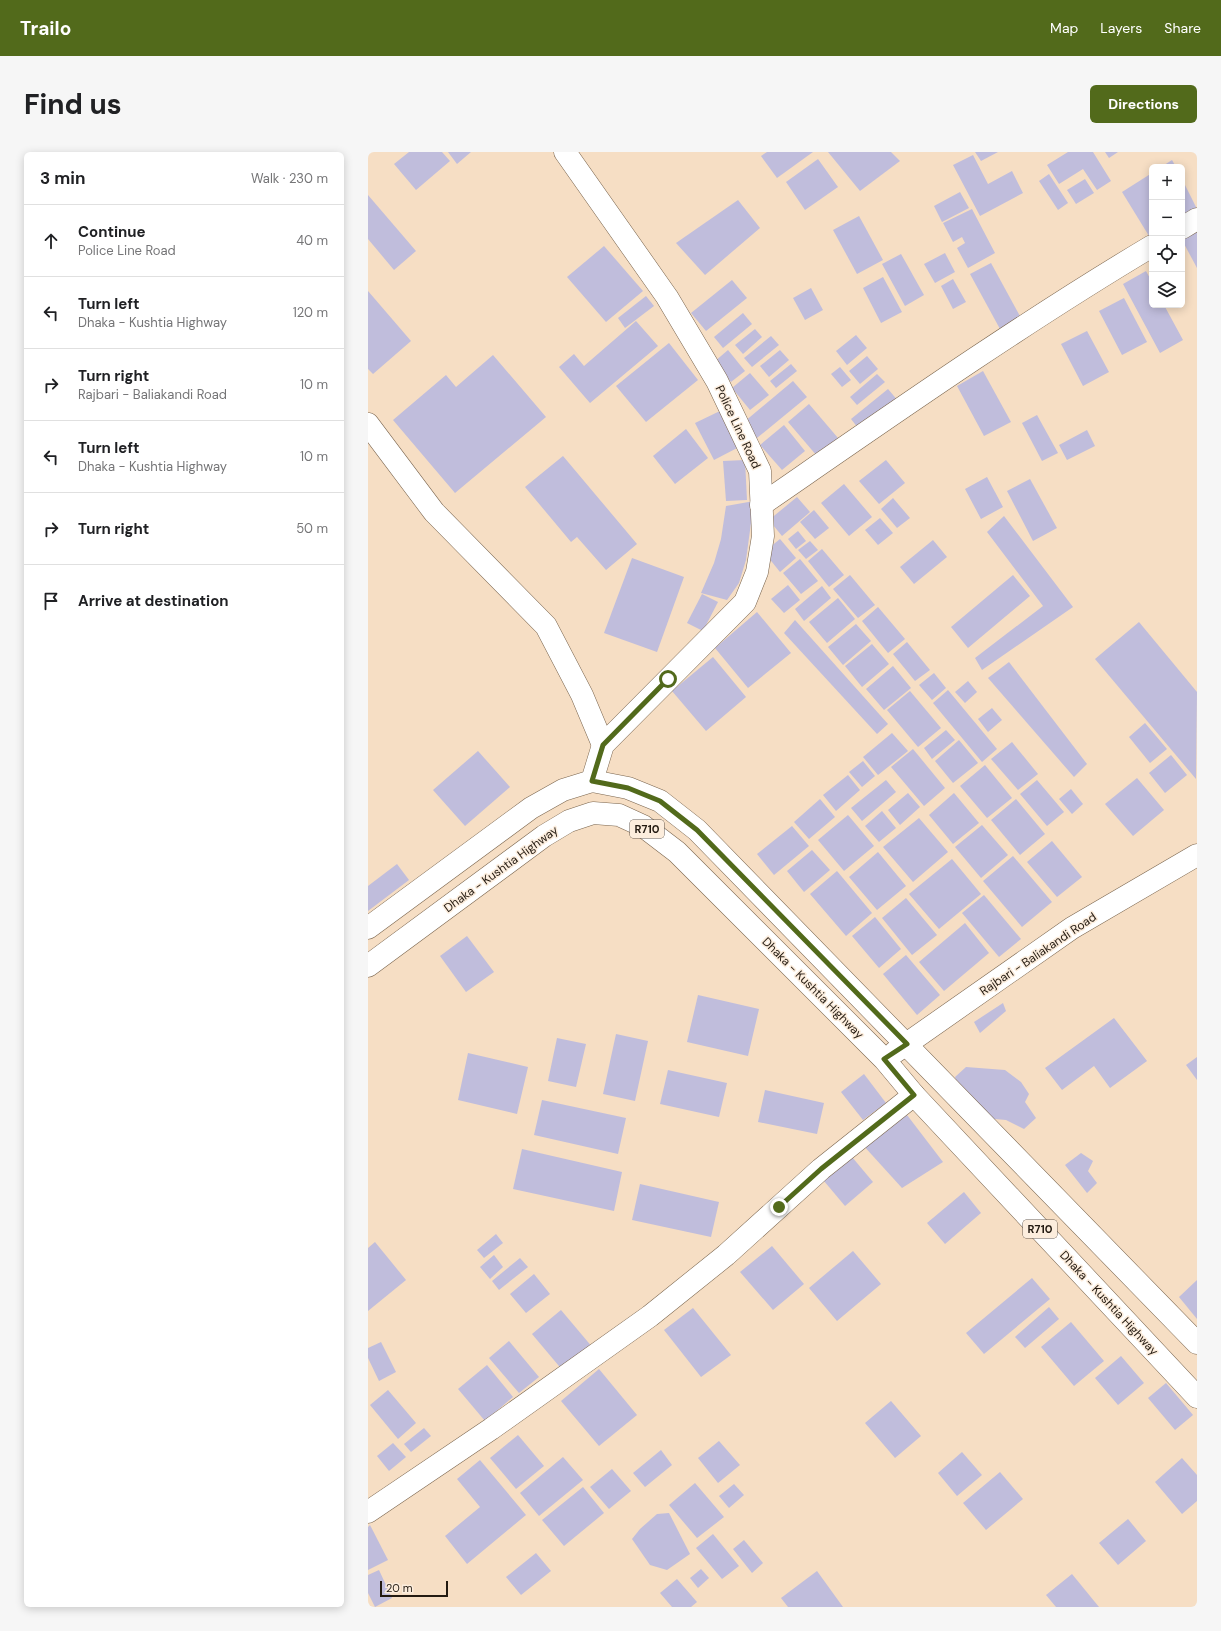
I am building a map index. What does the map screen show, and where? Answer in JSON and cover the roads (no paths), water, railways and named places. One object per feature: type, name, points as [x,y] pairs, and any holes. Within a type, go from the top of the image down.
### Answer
[{"type":"main road","name":"Police Line Road","points":[[565,152],[667,297],[717,381],[760,471],[762,505],[763,536],[757,572],[745,602],[603,745],[592,781]]},
{"type":"main road","points":[[1185,226],[1197,219]]},
{"type":"main road","points":[[762,505],[954,372],[1095,280],[1149,248]]},
{"type":"main road","points":[[368,424],[434,512],[546,626],[582,695],[603,745]]},
{"type":"main road","name":"R710","points":[[368,928],[531,808],[563,790],[592,781],[628,788],[660,801],[697,830],[1197,1343]]},
{"type":"main road","name":"Dhaka - Kushtia Highway","points":[[368,966],[544,836],[569,821],[593,813],[618,815],[643,826],[677,852],[884,1059],[914,1095],[1197,1397]]},
{"type":"main road","name":"Rajbari - Baliakandi Road","points":[[884,1059],[1072,928],[1197,855]]},
{"type":"main road","points":[[368,1512],[491,1429],[650,1316],[726,1255],[821,1169],[914,1095]]}]
